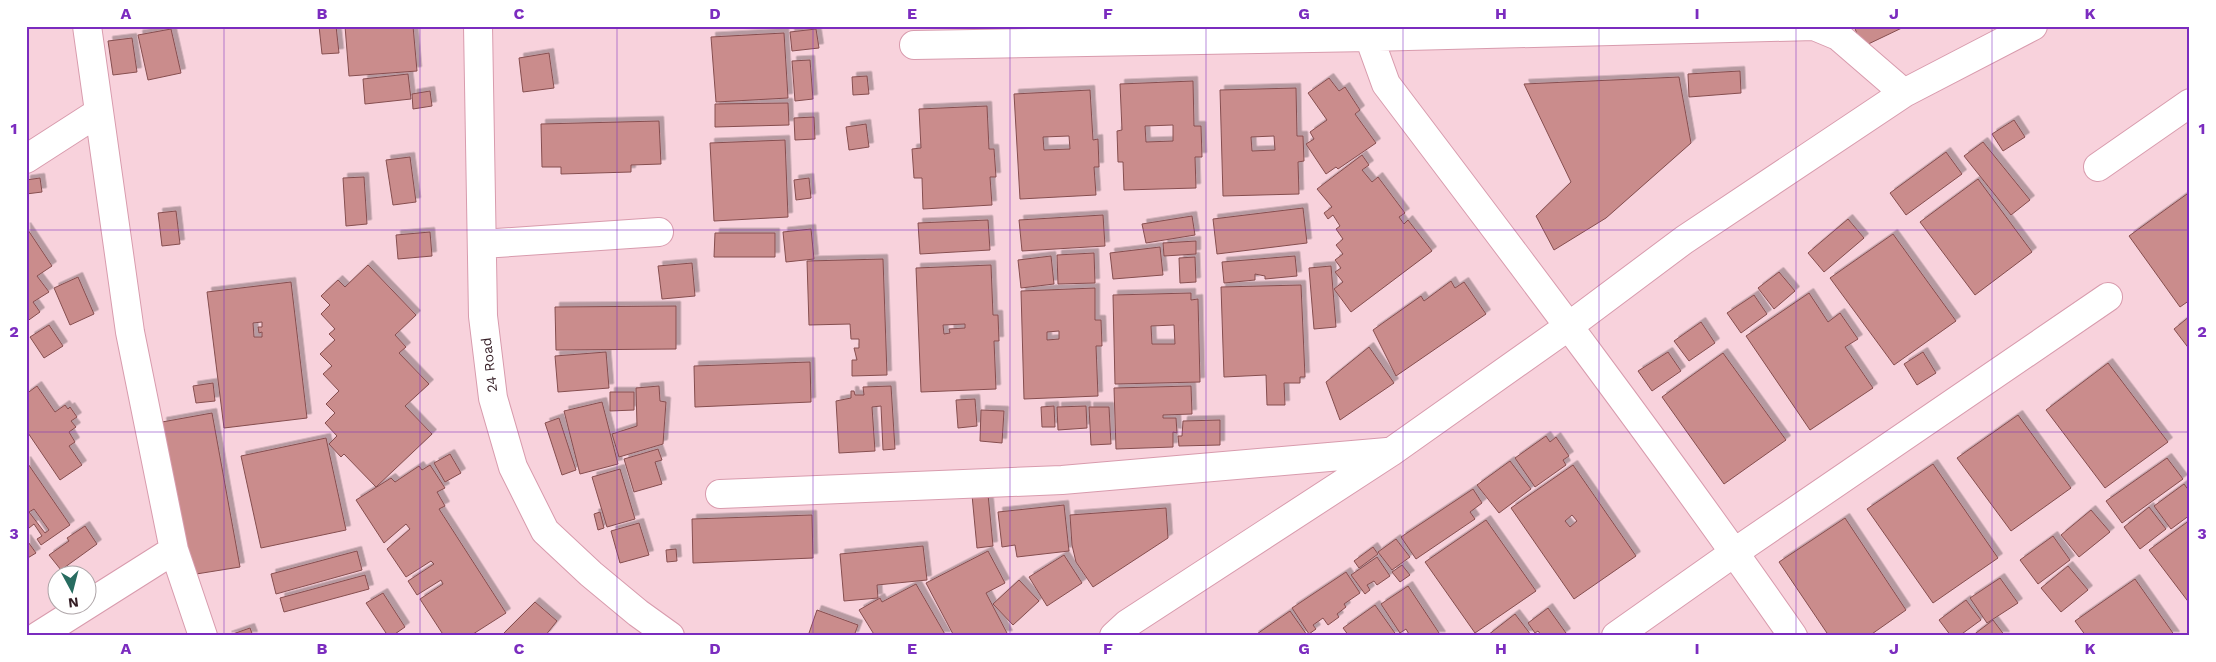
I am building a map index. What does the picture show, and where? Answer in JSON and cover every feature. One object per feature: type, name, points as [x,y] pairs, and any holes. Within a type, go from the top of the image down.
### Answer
[{"type":"street","points":[[87,26],[130,332],[174,550],[203,636]]},
{"type":"street","name":"24 Road","points":[[478,26],[484,316],[493,398],[513,467],[545,531],[591,574],[638,613],[670,636]]},
{"type":"street","points":[[914,45],[1369,32],[1814,26],[1838,36],[1904,93]]},
{"type":"street","points":[[1125,632],[1391,452],[1569,326],[1684,240],[1904,93],[2034,26]]},
{"type":"street","points":[[1369,32],[1386,84],[1569,326],[1793,636]]},
{"type":"street","points":[[2098,167],[2190,103]]},
{"type":"street","points":[[26,159],[99,112]]},
{"type":"street","points":[[482,244],[659,232]]},
{"type":"street","points":[[1616,636],[1734,552],[2108,297]]},
{"type":"street","points":[[720,494],[1062,480],[1391,452]]},
{"type":"street","points":[[38,636],[174,550]]},
{"type":"building","points":[[319,26],[336,26],[339,53],[322,54]]},
{"type":"building","points":[[345,26],[413,26],[417,71],[349,76]]},
{"type":"building","points":[[1854,26],[1906,26],[1862,47]]},
{"type":"building","points":[[171,29],[181,73],[148,80],[138,35]]},
{"type":"building","points":[[816,29],[819,48],[792,51],[790,32]]},
{"type":"building","points":[[784,33],[788,98],[716,102],[711,37]]},
{"type":"building","points":[[132,38],[137,72],[113,75],[108,41]]},
{"type":"building","points":[[549,53],[554,88],[523,92],[519,58]]},
{"type":"building","points":[[810,60],[813,99],[795,101],[792,61]]},
{"type":"building","points":[[1740,71],[1741,93],[1689,97],[1688,74]]},
{"type":"building","points":[[408,74],[411,99],[365,104],[363,79]]},
{"type":"building","points":[[867,76],[869,94],[853,95],[852,77]]},
{"type":"building","points":[[1679,77],[1691,143],[1606,218],[1554,250],[1536,216],[1571,182],[1524,84]]},
{"type":"building","points":[[1329,78],[1339,91],[1345,87],[1360,110],[1355,114],[1376,143],[1338,169],[1336,167],[1326,174],[1306,144],[1314,139],[1310,132],[1327,120],[1308,93]]},
{"type":"building","points":[[1193,81],[1194,126],[1201,126],[1202,157],[1195,157],[1196,188],[1124,190],[1123,162],[1118,162],[1117,131],[1122,130],[1120,84]],"holes":[[[1173,125],[1173,141],[1146,142],[1145,126]]]},
{"type":"building","points":[[1296,88],[1297,136],[1303,136],[1304,161],[1298,162],[1299,194],[1223,196],[1220,90]],"holes":[[[1274,136],[1275,150],[1252,151],[1251,137]]]},
{"type":"building","points":[[1090,90],[1093,140],[1098,139],[1099,167],[1094,167],[1096,195],[1020,199],[1014,94]],"holes":[[[1069,136],[1070,149],[1044,150],[1043,137]]]},
{"type":"building","points":[[430,91],[432,106],[413,109],[412,94]]},
{"type":"building","points":[[788,103],[789,125],[715,127],[715,104]]},
{"type":"building","points":[[987,106],[989,149],[994,149],[996,177],[990,177],[992,205],[923,209],[922,178],[914,178],[912,149],[921,148],[919,109]]},
{"type":"building","points":[[814,117],[815,139],[795,140],[794,118]]},
{"type":"building","points":[[2014,120],[2025,137],[2003,151],[1992,134]]},
{"type":"building","points":[[659,121],[661,164],[631,165],[631,172],[561,174],[561,167],[542,167],[541,124]]},
{"type":"building","points":[[866,124],[869,147],[849,150],[846,127]]},
{"type":"building","points":[[785,140],[788,217],[714,221],[710,143]]},
{"type":"building","points":[[1983,142],[2030,200],[2011,215],[1964,156]]},
{"type":"building","points":[[1946,152],[1962,174],[1906,215],[1890,193]]},
{"type":"building","points":[[1362,155],[1369,165],[1362,170],[1372,182],[1378,177],[1405,213],[1399,217],[1404,224],[1408,220],[1432,251],[1351,312],[1334,289],[1343,282],[1335,272],[1341,268],[1335,260],[1343,254],[1336,245],[1343,239],[1336,229],[1340,226],[1333,215],[1328,219],[1324,213],[1332,207],[1317,189]]},
{"type":"building","points":[[410,157],[416,202],[393,205],[386,160]]},
{"type":"building","points":[[364,177],[367,224],[346,226],[343,178]]},
{"type":"building","points":[[40,178],[42,192],[26,194],[26,180]]},
{"type":"building","points":[[809,178],[811,198],[796,200],[794,180]]},
{"type":"building","points":[[1978,179],[2032,252],[1975,295],[1920,222]]},
{"type":"building","points":[[2187,194],[2190,199],[2190,300],[2180,307],[2129,236]]},
{"type":"building","points":[[1303,208],[1307,243],[1217,254],[1213,219]]},
{"type":"building","points":[[176,211],[180,244],[162,246],[158,213]]},
{"type":"building","points":[[1103,215],[1105,246],[1022,251],[1019,220]]},
{"type":"building","points":[[1192,216],[1195,235],[1146,243],[1142,224]]},
{"type":"building","points":[[1848,219],[1864,238],[1824,272],[1808,253]]},
{"type":"building","points":[[988,220],[990,250],[920,254],[918,223]]},
{"type":"building","points":[[26,227],[52,266],[37,276],[49,292],[33,302],[40,312],[26,322]]},
{"type":"building","points":[[811,229],[814,259],[786,262],[783,232]]},
{"type":"building","points":[[430,232],[432,256],[398,259],[396,235]]},
{"type":"building","points":[[715,233],[775,233],[775,257],[714,257]]},
{"type":"building","points":[[1893,234],[1956,321],[1894,365],[1830,278]]},
{"type":"building","points":[[1196,241],[1196,254],[1164,256],[1163,243]]},
{"type":"building","points":[[1160,247],[1163,275],[1113,279],[1110,253]]},
{"type":"building","points":[[1094,253],[1095,283],[1058,284],[1057,255]]},
{"type":"building","points":[[1051,256],[1054,284],[1021,288],[1018,260]]},
{"type":"building","points":[[1295,256],[1297,276],[1265,279],[1265,276],[1255,274],[1255,280],[1224,283],[1222,262]]},
{"type":"building","points":[[1195,257],[1196,282],[1180,283],[1179,258]]},
{"type":"building","points":[[883,259],[887,375],[852,376],[852,360],[857,360],[854,348],[859,348],[859,339],[851,339],[850,324],[809,325],[807,261]]},
{"type":"building","points":[[692,263],[695,296],[662,299],[658,266]]},
{"type":"building","points":[[368,265],[416,315],[395,335],[406,347],[399,353],[429,384],[405,406],[432,434],[376,487],[344,454],[341,457],[329,444],[337,436],[325,423],[335,413],[326,404],[339,391],[323,374],[332,366],[320,354],[335,340],[329,334],[335,329],[321,314],[330,305],[321,296],[338,280],[345,287]]},
{"type":"building","points":[[991,265],[993,315],[998,315],[999,341],[994,341],[996,389],[921,392],[916,268]],"holes":[[[965,324],[965,328],[949,329],[950,333],[944,334],[943,325]]]},
{"type":"building","points":[[1331,266],[1336,327],[1314,329],[1309,268]]},
{"type":"building","points":[[1779,272],[1795,291],[1774,309],[1758,288]]},
{"type":"building","points":[[78,277],[94,314],[70,325],[54,288]]},
{"type":"building","points":[[1451,281],[1455,288],[1464,282],[1486,314],[1396,376],[1373,330],[1421,296],[1424,301]]},
{"type":"building","points":[[291,282],[307,418],[224,428],[207,292]],"holes":[[[262,322],[262,327],[258,327],[259,333],[262,332],[262,337],[254,337],[253,323]]]},
{"type":"building","points":[[1301,285],[1305,377],[1300,377],[1300,383],[1284,383],[1285,405],[1267,405],[1266,375],[1224,377],[1221,287]]},
{"type":"building","points":[[1095,288],[1095,320],[1101,320],[1102,346],[1096,346],[1098,396],[1024,399],[1021,291]],"holes":[[[1059,331],[1059,339],[1047,340],[1047,332]]]},
{"type":"building","points":[[1191,293],[1191,300],[1198,299],[1200,382],[1115,384],[1113,295]],"holes":[[[1174,325],[1175,344],[1152,344],[1151,326]]]},
{"type":"building","points":[[1809,293],[1828,322],[1840,313],[1858,339],[1845,347],[1873,388],[1810,430],[1746,336]]},
{"type":"building","points":[[1754,295],[1767,314],[1741,333],[1727,313]]},
{"type":"building","points":[[676,306],[676,349],[556,350],[555,307]]},
{"type":"building","points":[[2190,316],[2190,350],[2174,329]]},
{"type":"building","points":[[1701,322],[1715,343],[1689,361],[1674,341]]},
{"type":"building","points":[[49,325],[63,346],[44,358],[30,337]]},
{"type":"building","points":[[1369,347],[1394,383],[1340,420],[1326,382]]},
{"type":"building","points":[[606,352],[609,388],[558,392],[555,356]]},
{"type":"building","points":[[1668,352],[1681,371],[1652,391],[1638,371]]},
{"type":"building","points":[[1923,352],[1936,373],[1917,385],[1904,364]]},
{"type":"building","points":[[1723,353],[1786,440],[1724,484],[1662,397]]},
{"type":"building","points":[[810,362],[811,402],[695,407],[694,366]]},
{"type":"building","points":[[2108,363],[2168,442],[2105,488],[2046,410]]},
{"type":"building","points":[[213,383],[215,401],[196,403],[193,386]]},
{"type":"building","points":[[37,386],[55,412],[65,405],[68,409],[70,407],[77,417],[71,421],[76,427],[69,432],[75,442],[69,446],[82,465],[60,480],[26,430],[26,394]]},
{"type":"building","points":[[659,386],[660,401],[666,402],[663,444],[619,457],[612,434],[637,426],[636,388]]},
{"type":"building","points":[[891,386],[895,449],[883,450],[881,406],[872,407],[875,451],[839,453],[836,401],[851,398],[851,391],[854,391],[855,395],[864,395],[863,387]]},
{"type":"building","points":[[1191,386],[1192,414],[1163,415],[1163,418],[1176,418],[1177,433],[1173,432],[1173,447],[1116,449],[1114,388]]},
{"type":"building","points":[[610,392],[634,392],[634,410],[610,411]]},
{"type":"building","points":[[975,399],[977,426],[958,428],[956,400]]},
{"type":"building","points":[[602,402],[618,464],[580,474],[564,411]]},
{"type":"building","points":[[1054,406],[1055,427],[1042,427],[1041,407]]},
{"type":"building","points":[[1086,406],[1087,428],[1058,430],[1057,407]]},
{"type":"building","points":[[1089,407],[1109,407],[1111,444],[1091,445]]},
{"type":"building","points":[[981,410],[1004,411],[1002,443],[980,441]]},
{"type":"building","points":[[212,413],[240,567],[190,575],[162,422]]},
{"type":"building","points":[[2018,415],[2071,488],[2011,531],[1957,458]]},
{"type":"building","points":[[559,418],[576,470],[562,475],[545,423]]},
{"type":"building","points":[[1220,420],[1220,445],[1179,446],[1178,436],[1182,436],[1183,421]]},
{"type":"building","points":[[1546,436],[1550,442],[1556,437],[1569,456],[1563,460],[1566,465],[1535,487],[1515,458]]},
{"type":"building","points":[[326,438],[346,530],[261,548],[241,456]]},
{"type":"building","points":[[658,449],[662,460],[655,462],[662,484],[634,492],[624,459]]},
{"type":"building","points":[[450,454],[461,473],[445,482],[434,463]]},
{"type":"building","points":[[2167,458],[2183,479],[2122,523],[2106,501]]},
{"type":"building","points":[[26,461],[70,525],[41,545],[37,539],[42,536],[34,524],[29,528],[26,523]],"holes":[[[34,509],[49,530],[45,533],[29,512]]]},
{"type":"building","points":[[1510,461],[1531,489],[1499,513],[1477,485]]},
{"type":"building","points":[[1933,464],[1998,558],[1933,603],[1867,509]]},
{"type":"building","points":[[430,465],[445,488],[437,492],[445,506],[439,509],[506,613],[470,636],[444,636],[420,599],[443,584],[441,580],[417,595],[408,581],[434,564],[431,561],[406,577],[387,549],[410,529],[406,524],[384,543],[356,500],[391,478],[395,482],[419,466],[422,470]]},
{"type":"building","points":[[1573,465],[1636,556],[1574,599],[1511,508]],"holes":[[[1572,515],[1577,521],[1570,527],[1565,521]]]},
{"type":"building","points":[[620,469],[635,519],[607,527],[592,477]]},
{"type":"building","points":[[2184,484],[2190,492],[2190,515],[2171,529],[2154,506]]},
{"type":"building","points":[[1473,489],[1482,503],[1470,512],[1475,519],[1416,559],[1401,537]]},
{"type":"building","points":[[988,494],[993,546],[977,548],[972,495]]},
{"type":"building","points":[[1064,505],[1069,551],[1017,557],[1015,545],[1002,547],[998,512]]},
{"type":"building","points":[[2149,507],[2166,529],[2140,549],[2124,527]]},
{"type":"building","points":[[1166,508],[1168,538],[1093,587],[1076,562],[1072,545],[1070,515]]},
{"type":"building","points":[[2091,510],[2110,532],[2079,557],[2061,535]]},
{"type":"building","points":[[600,512],[604,528],[598,530],[594,514]]},
{"type":"building","points":[[812,515],[813,558],[693,563],[692,519]]},
{"type":"building","points":[[1845,518],[1906,610],[1869,636],[1829,636],[1779,562]]},
{"type":"building","points":[[1486,520],[1536,591],[1475,633],[1425,562]]},
{"type":"building","points":[[2190,520],[2190,604],[2149,550]]},
{"type":"building","points":[[639,523],[649,555],[620,563],[611,531]]},
{"type":"building","points":[[85,526],[97,544],[69,564],[56,564],[49,555],[69,541],[67,538]]},
{"type":"building","points":[[2053,536],[2070,560],[2038,584],[2020,560]]},
{"type":"building","points":[[26,539],[36,553],[26,559]]},
{"type":"building","points":[[1396,539],[1410,557],[1392,570],[1378,552]]},
{"type":"building","points":[[923,546],[927,580],[877,585],[878,598],[844,601],[840,554]]},
{"type":"building","points":[[1373,547],[1378,554],[1359,568],[1354,561]]},
{"type":"building","points":[[676,549],[677,561],[667,562],[666,550]]},
{"type":"building","points":[[357,551],[362,570],[276,594],[271,574]]},
{"type":"building","points":[[988,551],[1005,583],[986,593],[1008,635],[954,636],[926,583]]},
{"type":"building","points":[[1064,555],[1082,583],[1047,606],[1029,577]]},
{"type":"building","points":[[1377,557],[1390,576],[1377,585],[1374,581],[1367,585],[1370,590],[1365,594],[1351,575]]},
{"type":"building","points":[[1402,565],[1410,575],[1400,582],[1392,572]]},
{"type":"building","points":[[2068,566],[2088,590],[2061,612],[2041,588]]},
{"type":"building","points":[[1346,572],[1360,593],[1344,604],[1346,607],[1337,614],[1339,617],[1328,625],[1323,618],[1313,625],[1316,629],[1309,634],[1292,608]]},
{"type":"building","points":[[365,575],[369,589],[284,612],[280,598]]},
{"type":"building","points":[[2000,578],[2018,603],[1987,623],[1970,598]]},
{"type":"building","points":[[2135,579],[2175,636],[2086,636],[2075,621]]},
{"type":"building","points":[[1019,580],[1039,601],[1013,625],[993,604]]},
{"type":"building","points":[[916,584],[946,636],[875,636],[859,610],[880,598],[882,602]]},
{"type":"building","points":[[1408,586],[1441,636],[1410,636],[1406,629],[1400,633],[1381,604]]},
{"type":"building","points":[[383,593],[405,627],[392,636],[388,636],[366,603]]},
{"type":"building","points":[[1966,600],[1981,620],[1959,636],[1951,636],[1939,620]]},
{"type":"building","points":[[535,602],[557,621],[545,636],[501,636]]},
{"type":"building","points":[[1375,605],[1397,636],[1349,636],[1343,628]]},
{"type":"building","points":[[1548,608],[1566,633],[1562,636],[1542,636],[1538,631],[1535,633],[1528,623]]},
{"type":"building","points":[[817,610],[858,625],[854,636],[808,636]]},
{"type":"building","points":[[1290,611],[1307,635],[1254,636]]},
{"type":"building","points":[[1515,614],[1531,635],[1488,635]]},
{"type":"building","points":[[1993,620],[2005,636],[1972,636]]},
{"type":"building","points":[[250,628],[253,636],[227,636]]}]
